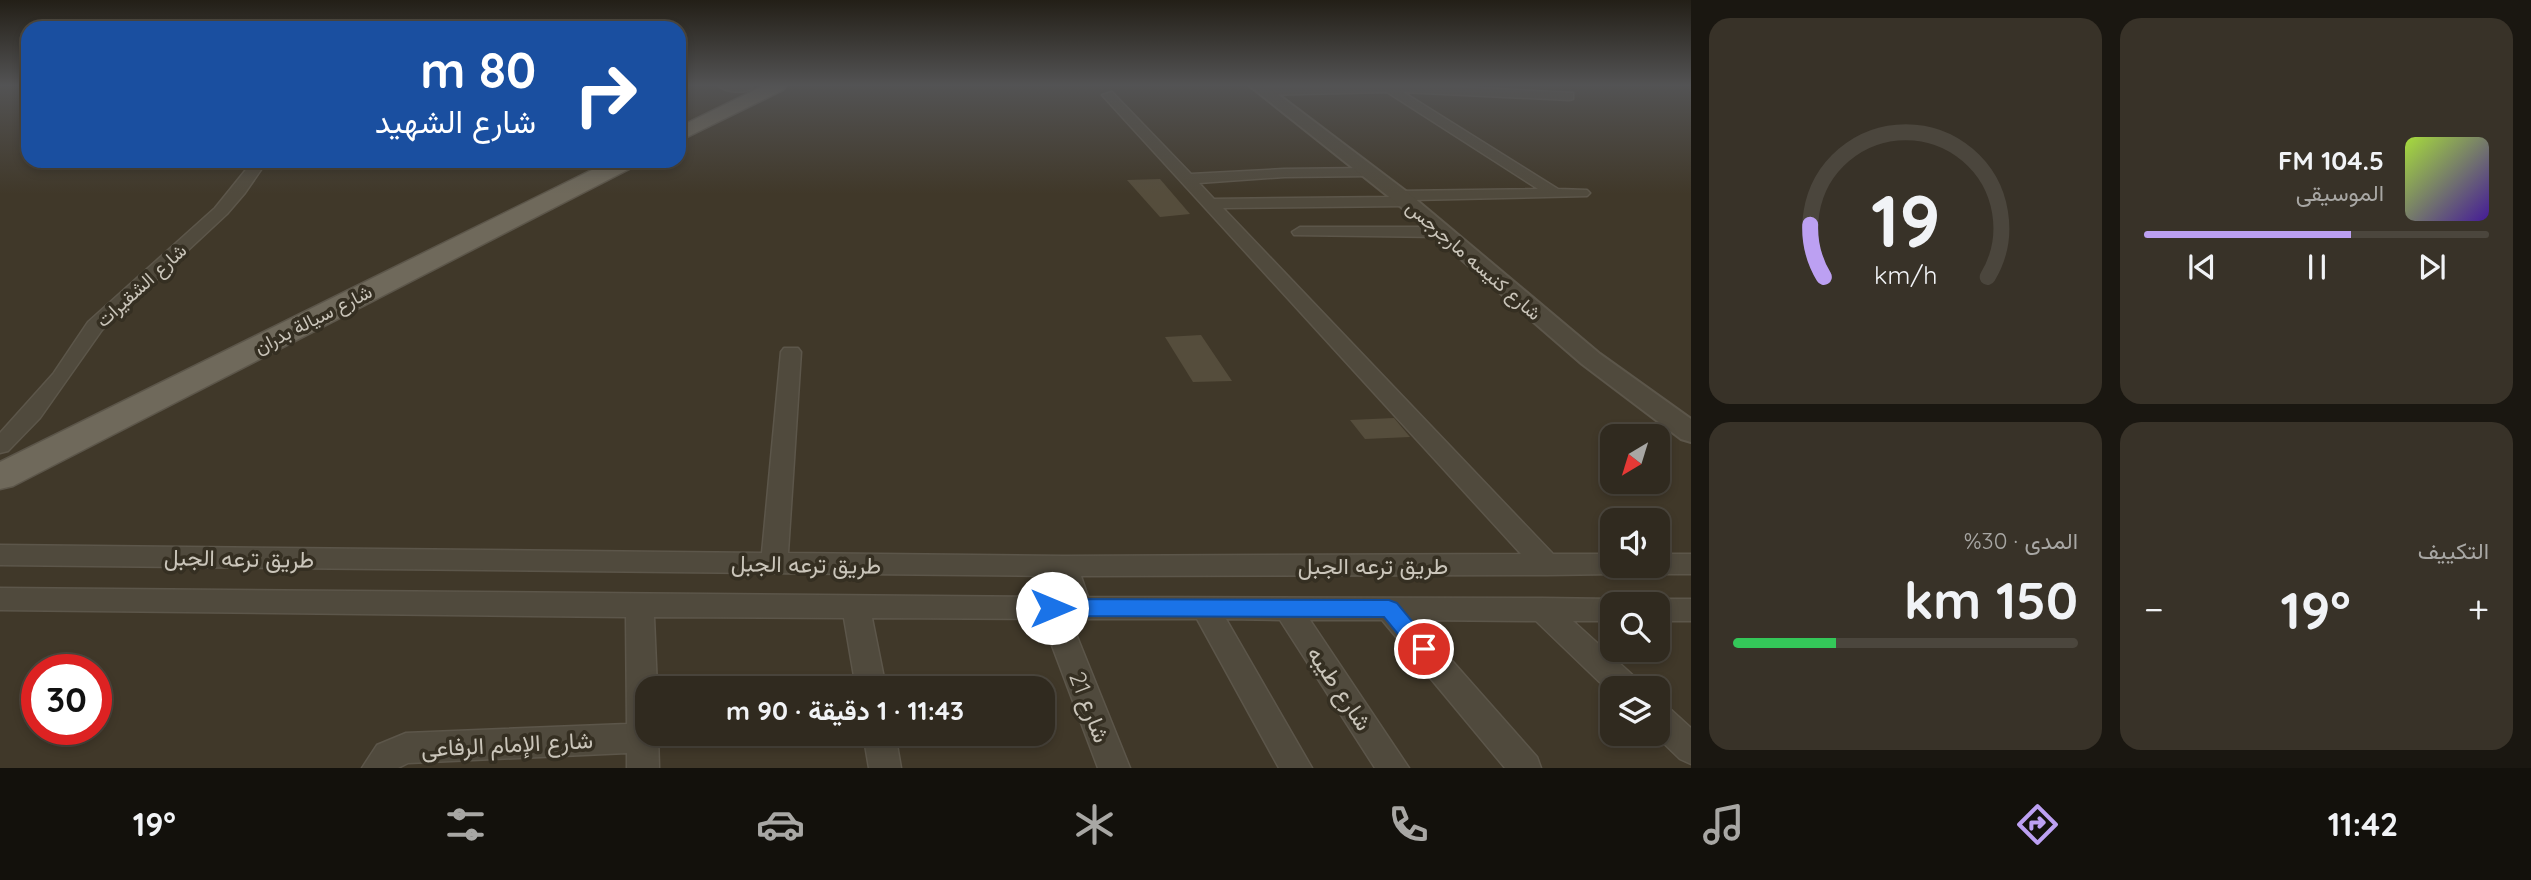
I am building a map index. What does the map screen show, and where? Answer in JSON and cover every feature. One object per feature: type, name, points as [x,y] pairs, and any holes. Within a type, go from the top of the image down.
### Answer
[{"type":"main road","points":[[686,132],[705,122]]},
{"type":"main road","name":"شارع سيالة بدران","points":[[0,453],[583,168]]},
{"type":"main road","name":"شارع سيالة بدران","points":[[0,477],[613,168]]},
{"type":"street","points":[[1134,122],[1547,565]]},
{"type":"street","name":"شارع كنيسه مارجرجس","points":[[1304,122],[1402,198],[1563,336],[1691,433]]},
{"type":"street","points":[[1439,122],[1556,194]]},
{"type":"street","name":"شارع الشقيرات","points":[[0,446],[32,413],[60,378],[94,326],[221,211],[255,168]]},
{"type":"street","points":[[1188,179],[1284,173],[1369,172]]},
{"type":"street","points":[[1212,204],[1582,193]]},
{"type":"street","points":[[1300,232],[1442,232]]},
{"type":"street","points":[[774,563],[791,352]]},
{"type":"street","name":"طريق ترعه الجبل","points":[[0,555],[1064,566],[1600,564]]},
{"type":"street","points":[[1670,564],[1691,564]]},
{"type":"street","name":"شارع 21","points":[[1064,566],[1065,608],[1114,768]]},
{"type":"street","name":"طريق ترعه الجبل","points":[[0,599],[640,606],[1600,610]]},
{"type":"street","points":[[640,606],[643,753]]},
{"type":"street","points":[[856,607],[869,676]]},
{"type":"street","points":[[1205,608],[1296,768]]},
{"type":"street","name":"شارع طيبه","points":[[1287,608],[1393,768]]},
{"type":"street","points":[[1389,609],[1525,768]]},
{"type":"street","points":[[1542,609],[1613,676]]},
{"type":"street","points":[[1670,610],[1691,610]]},
{"type":"street","points":[[1670,729],[1691,749]]},
{"type":"street","points":[[881,746],[885,768]]},
{"type":"street","name":"شارع الإمام الرفاعى","points":[[378,768],[388,756],[406,748],[643,753]]},
{"type":"building","points":[[1160,179],[1190,214],[1160,217],[1127,180]]},
{"type":"building","points":[[1201,335],[1232,381],[1193,382],[1165,337]]},
{"type":"building","points":[[1394,418],[1410,437],[1365,439],[1350,420]]},
{"type":"route","points":[[1052,608],[1389,609],[1424,649]]}]
